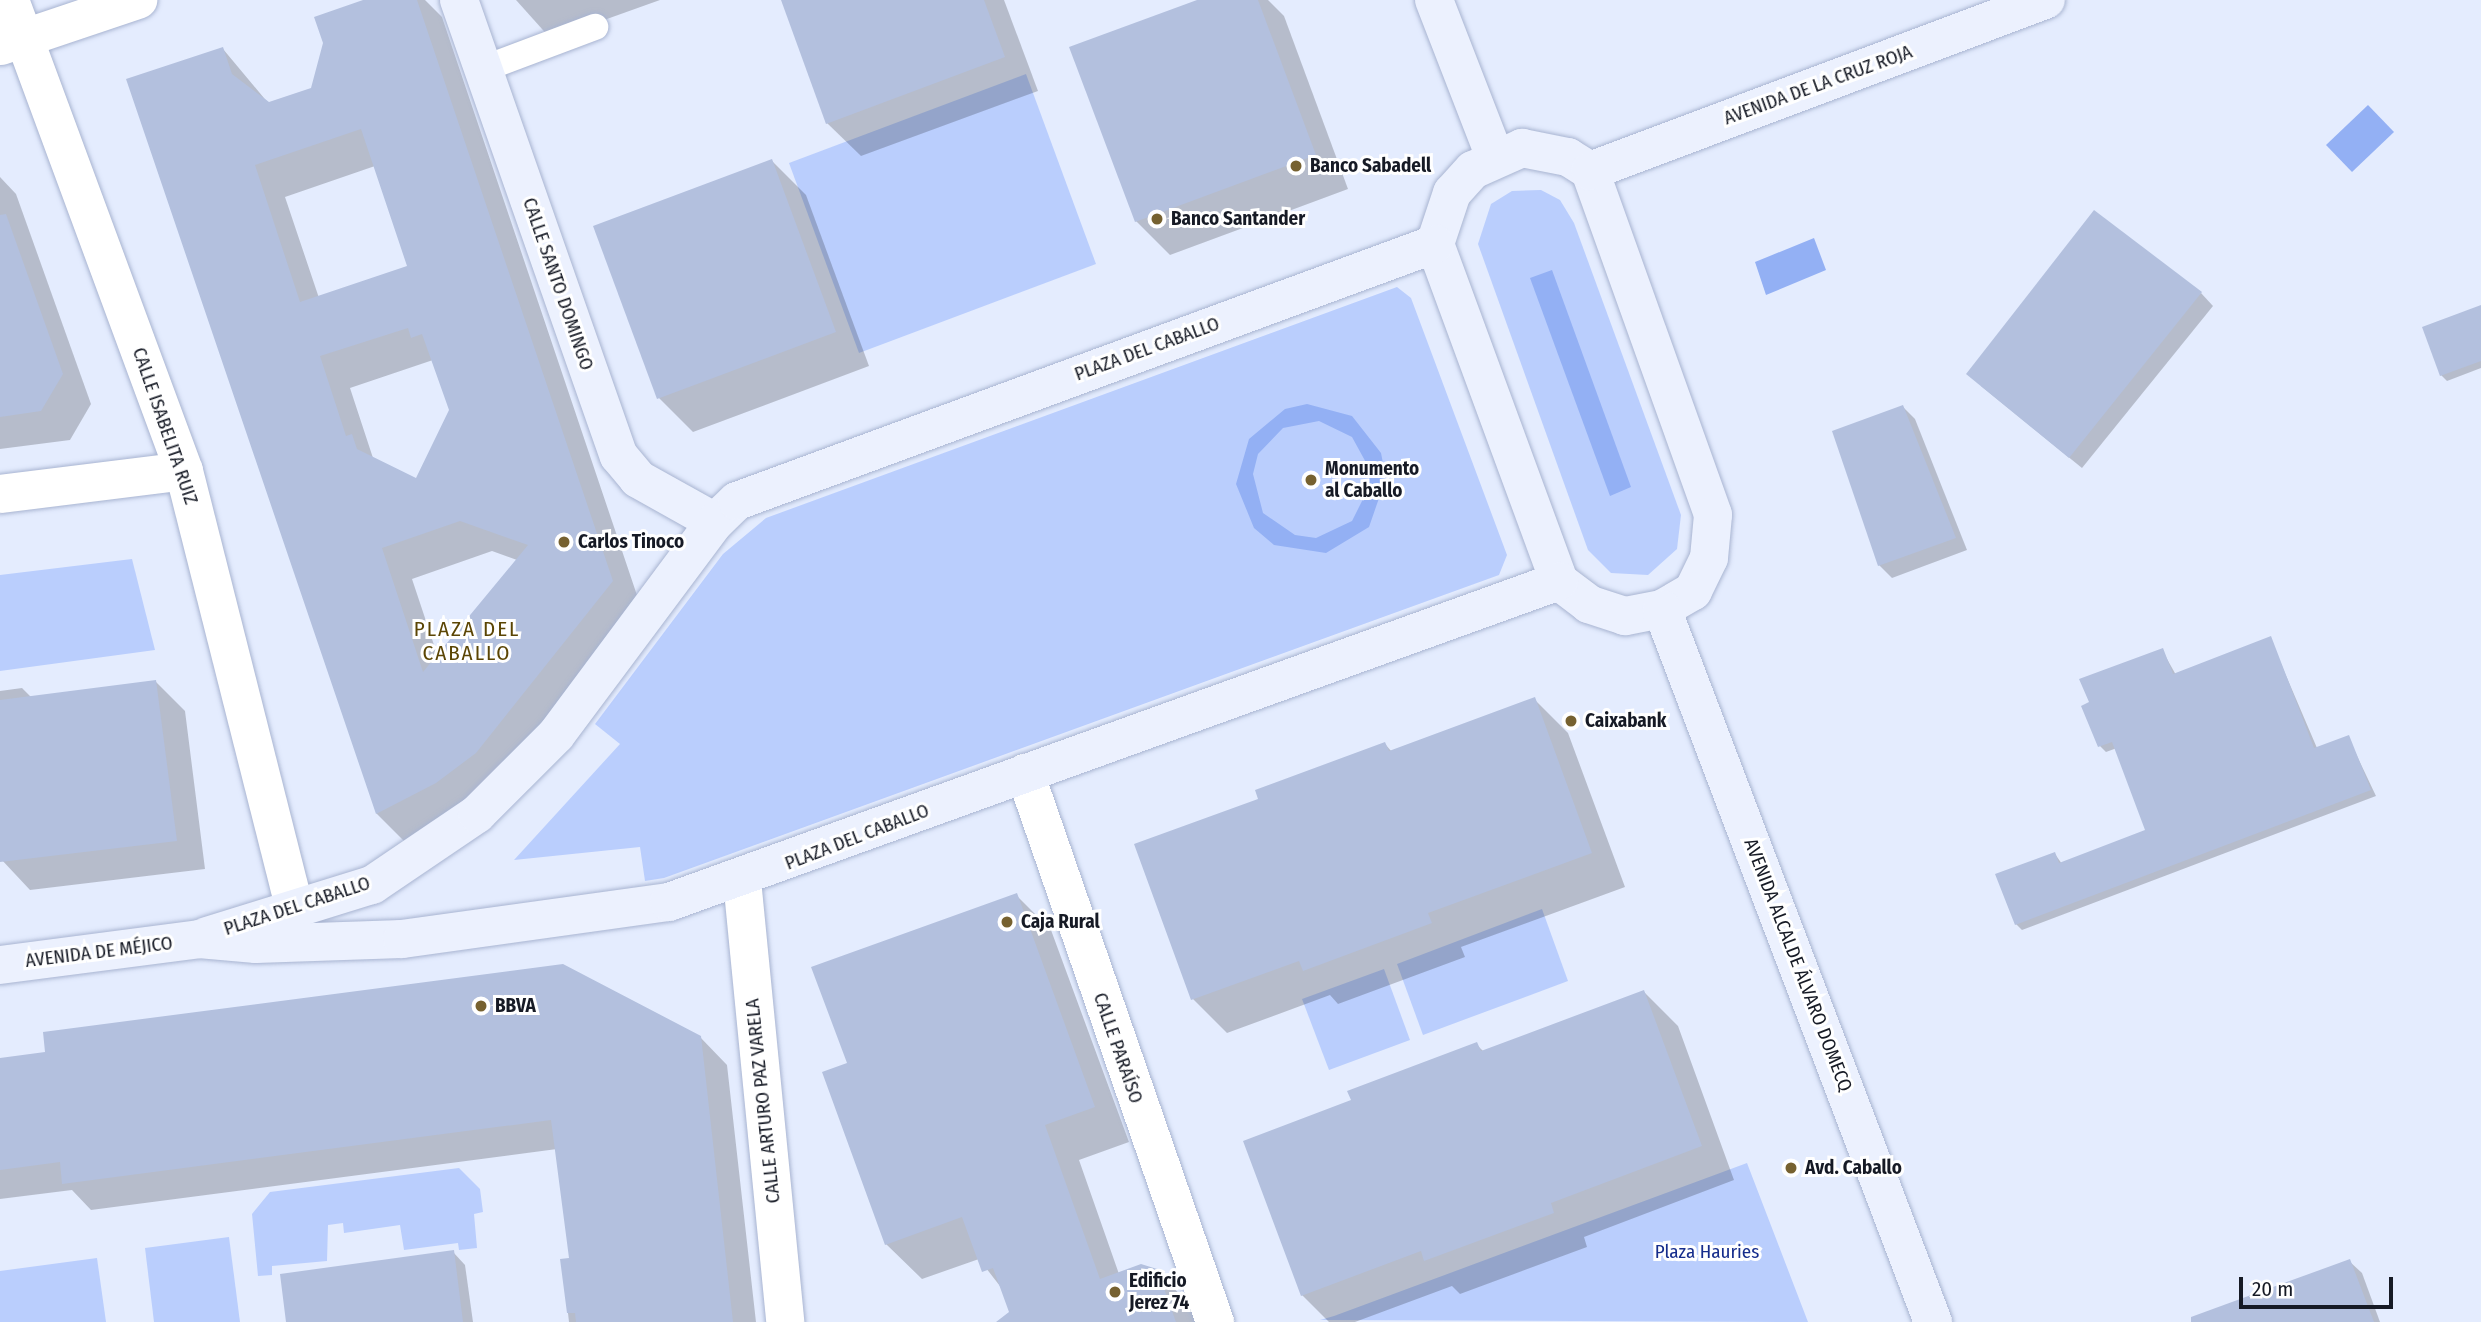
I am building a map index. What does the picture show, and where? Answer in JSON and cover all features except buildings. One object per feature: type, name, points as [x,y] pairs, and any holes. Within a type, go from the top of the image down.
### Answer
[{"type":"main road","name":"CALLE SANTO DOMINGO","points":[[459,0],[619,456],[638,480],[715,522]]},
{"type":"main road","points":[[1434,0],[1495,157]]},
{"type":"main road","name":"AVENIDA DE LA CRUZ ROJA","points":[[1590,171],[2046,0]]},
{"type":"main road","points":[[1521,148],[1548,152],[1590,171],[1713,515],[1709,558],[1693,591],[1662,609],[1625,616],[1589,604],[1559,581],[1435,244],[1452,193],[1495,157],[1521,148]]},
{"type":"main road","name":"PLAZA DEL CABALLO","points":[[199,939],[294,905],[372,885],[477,814],[556,735],[715,522],[764,488],[1435,244]]},
{"type":"main road","name":"PLAZA DEL CABALLO","points":[[199,939],[256,944],[402,939],[669,902],[742,880],[1026,773],[1559,581]]},
{"type":"main road","name":"AVENIDA ALCALDE ÁLVARO DOMECQ","points":[[1662,609],[1933,1322]]},
{"type":"main road","name":"AVENIDA DE MÉJICO","points":[[0,965],[199,939]]},
{"type":"street","name":"CALLE ISABELITA RUIZ","points":[[10,0],[12,42],[184,471],[294,905]]},
{"type":"street","points":[[12,42],[138,0]]},
{"type":"street","points":[[0,494],[184,471]]},
{"type":"street","name":"CALLE PARAÍSO","points":[[1026,773],[1215,1322]]},
{"type":"street","name":"CALLE ARTURO PAZ VARELA","points":[[742,880],[785,1322]]},
{"type":"lane","points":[[483,69],[596,27]]},
{"type":"green space","points":[[1026,74],[1096,264],[859,353],[789,163]]},
{"type":"green space","points":[[1541,190],[1560,200],[1574,223],[1681,515],[1677,549],[1648,575],[1611,573],[1588,550],[1478,244],[1491,204],[1512,191]]},
{"type":"green space","points":[[1397,287],[1411,298],[1507,555],[1499,575],[664,878],[645,881],[640,847],[514,860],[620,744],[595,724],[723,554],[766,518]]},
{"type":"green space","points":[[132,559],[155,650],[0,671],[0,575]]},
{"type":"green space","points":[[1542,909],[1568,981],[1423,1035],[1397,964]]},
{"type":"green space","points":[[1384,969],[1410,1040],[1329,1070],[1302,999]]},
{"type":"green space","name":"Plaza Hauries","points":[[1747,1163],[1808,1322],[1320,1320],[1334,1316]]},
{"type":"green space","points":[[459,1168],[480,1189],[483,1212],[474,1214],[477,1248],[459,1250],[458,1243],[404,1250],[400,1225],[344,1233],[343,1223],[328,1225],[327,1261],[272,1266],[272,1275],[258,1276],[252,1214],[270,1192]]},
{"type":"green space","points":[[229,1237],[240,1322],[154,1322],[145,1248]]},
{"type":"green space","points":[[97,1258],[106,1322],[0,1322],[0,1271]]},
{"type":"shaded area","points":[[2368,105],[2394,132],[2352,172],[2326,145]]},
{"type":"shaded area","points":[[1814,238],[1826,270],[1766,295],[1755,262]]},
{"type":"shaded area","points":[[1552,270],[1631,487],[1610,496],[1530,278]]},
{"type":"shaded area","points":[[1307,404],[1352,416],[1381,453],[1386,478],[1369,527],[1326,553],[1274,545],[1254,528],[1236,484],[1249,439],[1285,409]],"holes":[[[1319,421],[1352,437],[1369,468],[1369,487],[1352,521],[1316,538],[1295,535],[1263,513],[1253,474],[1258,454],[1283,428]]]},
{"type":"place","name":"Banco Sabadell","points":[[1296,166]]},
{"type":"place","name":"Banco Santander","points":[[1157,219]]},
{"type":"place","name":"Monumento al Caballo","points":[[1311,480]]},
{"type":"place","name":"Carlos Tinoco","points":[[564,542]]},
{"type":"place","name":"Caixabank","points":[[1571,721]]},
{"type":"place","name":"Caja Rural","points":[[1007,922]]},
{"type":"place","name":"BBVA","points":[[481,1006]]},
{"type":"place","name":"Avd. Caballo","points":[[1791,1168]]},
{"type":"place","name":"Edificio Jerez 74","points":[[1115,1292]]},
{"type":"district","name":"PLAZA DEL CABALLO","points":[[467,641]]}]
